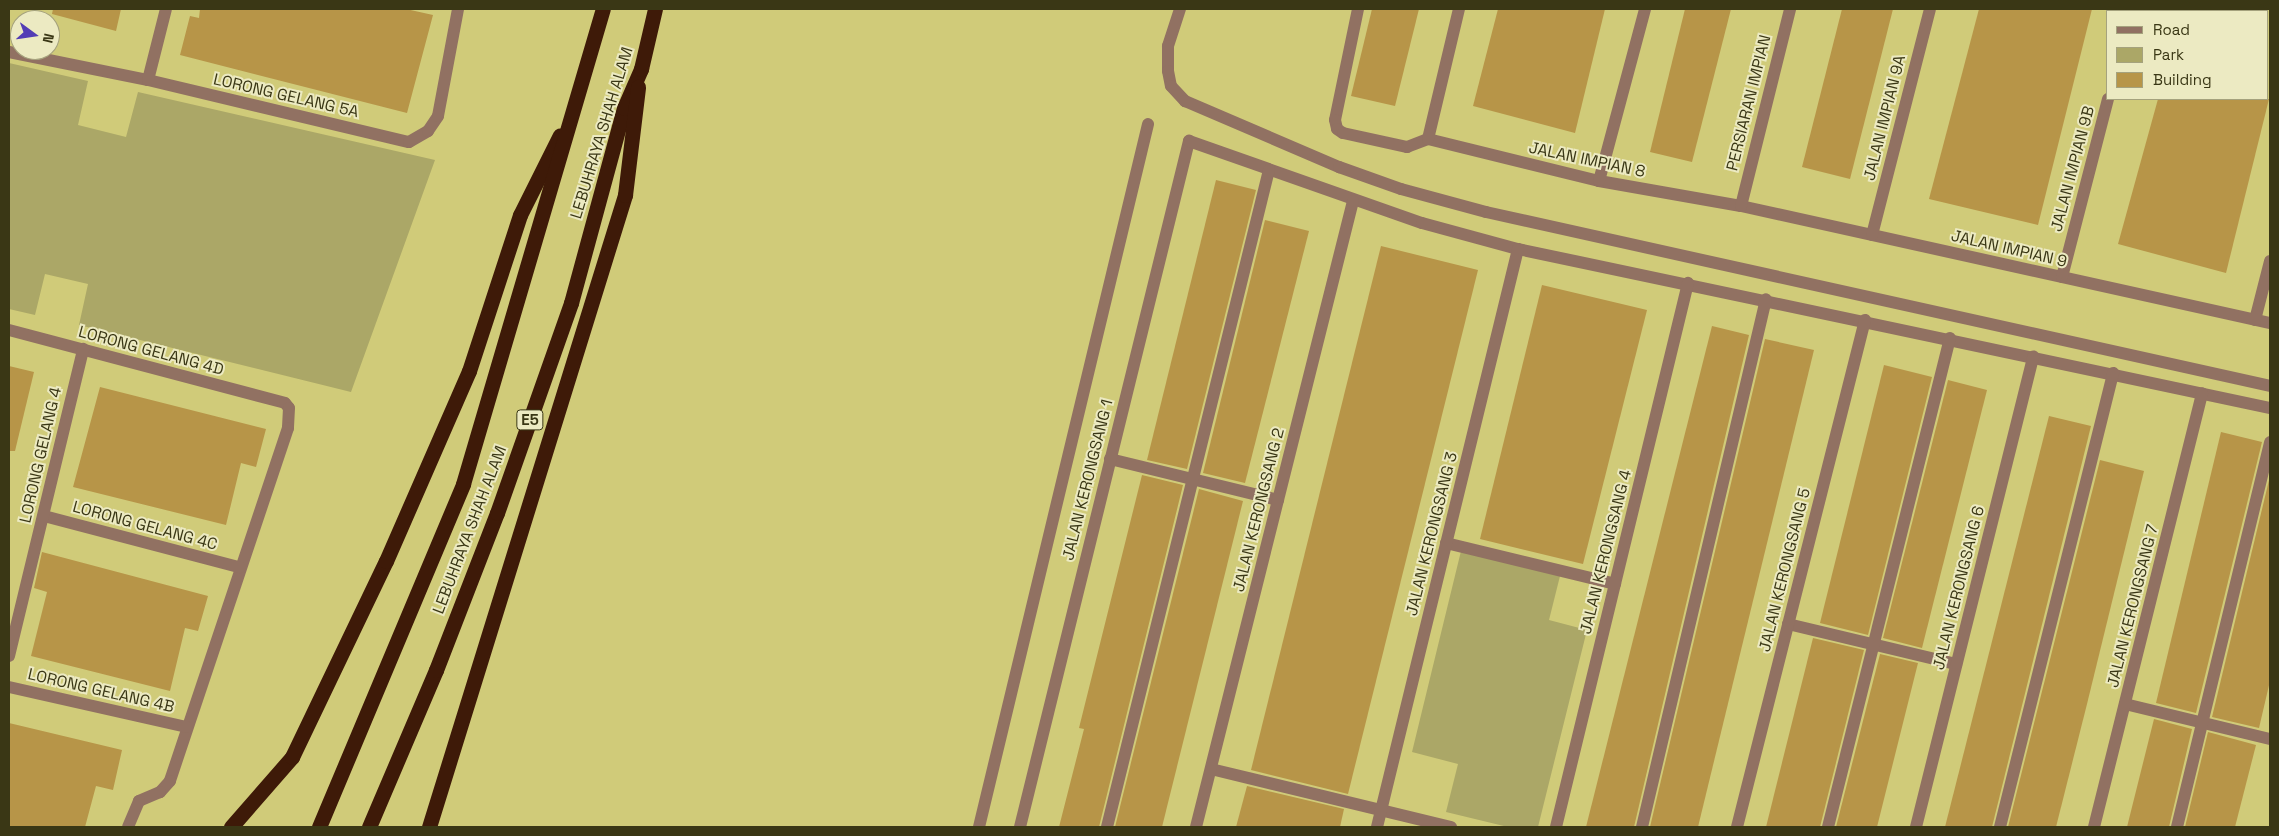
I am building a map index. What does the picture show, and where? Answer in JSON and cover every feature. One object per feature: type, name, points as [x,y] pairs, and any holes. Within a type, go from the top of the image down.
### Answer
[{"type":"highway","name":"LEBUHRAYA SHAH ALAM","points":[[319,827],[463,484],[603,9]]},
{"type":"highway","name":"LEBUHRAYA SHAH ALAM","points":[[369,827],[436,670],[497,513],[571,302],[624,108],[640,69],[655,9]]},
{"type":"highway","points":[[428,827],[625,195],[640,69]]},
{"type":"highway","points":[[231,827],[292,757],[386,561],[469,371],[520,215],[578,99]]},
{"type":"street","points":[[148,80],[166,9]]},
{"type":"street","name":"LORONG GELANG 5A","points":[[9,52],[148,80],[409,142],[428,131],[438,116],[458,9]]},
{"type":"street","points":[[1180,9],[1168,46],[1168,71],[1170,86],[1186,101],[1339,167],[1400,190],[1496,215],[2270,386]]},
{"type":"street","points":[[1358,9],[1335,120],[1337,129],[1343,133],[1407,147],[1428,139],[1458,9]]},
{"type":"street","points":[[1600,181],[1645,9]]},
{"type":"street","name":"PERSIARAN IMPIAN","points":[[1741,206],[1790,9]]},
{"type":"street","name":"JALAN IMPIAN 9A","points":[[1872,235],[1930,9]]},
{"type":"street","name":"JALAN IMPIAN 9B","points":[[2062,277],[2108,100]]},
{"type":"street","points":[[979,827],[1148,124]]},
{"type":"street","name":"JALAN IMPIAN 8","points":[[1428,139],[1600,181],[1741,206]]},
{"type":"street","name":"JALAN KERONGSANG 1","points":[[1020,827],[1189,141],[1269,170]]},
{"type":"street","points":[[1107,827],[1269,170],[1353,201],[1422,223],[1518,248],[1950,338],[2270,408]]},
{"type":"street","name":"JALAN KERONGSANG 2","points":[[1196,827],[1353,201]]},
{"type":"street","name":"JALAN IMPIAN 9","points":[[1741,206],[2270,323]]},
{"type":"street","name":"JALAN KERONGSANG 3","points":[[1377,827],[1518,248]]},
{"type":"street","points":[[2255,320],[2270,260]]},
{"type":"street","name":"JALAN KERONGSANG 4","points":[[1556,827],[1688,284]]},
{"type":"street","points":[[1642,827],[1766,299]]},
{"type":"street","name":"JALAN KERONGSANG 5","points":[[1737,827],[1864,320]]},
{"type":"street","name":"LORONG GELANG 4D","points":[[9,330],[285,403],[289,408],[288,428],[239,567]]},
{"type":"street","points":[[1828,827],[1950,338]]},
{"type":"street","name":"LORONG GELANG 4","points":[[9,656],[83,349]]},
{"type":"street","name":"JALAN KERONGSANG 6","points":[[1916,827],[2033,356]]},
{"type":"street","points":[[2000,827],[2113,373]]},
{"type":"street","name":"JALAN KERONGSANG 7","points":[[2094,827],[2202,393]]},
{"type":"street","points":[[2177,827],[2270,442]]},
{"type":"street","points":[[1110,459],[1278,500]]},
{"type":"street","name":"LORONG GELANG 4C","points":[[44,516],[239,567]]},
{"type":"street","points":[[1446,543],[1615,584]]},
{"type":"street","points":[[128,827],[138,801],[160,792],[170,780],[239,567]]},
{"type":"street","points":[[1788,624],[1956,664]]},
{"type":"street","name":"LORONG GELANG 4B","points":[[9,687],[186,727]]},
{"type":"street","points":[[2125,704],[2270,739]]},
{"type":"street","points":[[1211,769],[1451,827]]},
{"type":"green space","points":[[9,63],[88,81],[78,125],[126,137],[138,92],[435,160],[351,392],[79,325],[88,284],[45,274],[35,315],[9,309]]},
{"type":"green space","points":[[1461,551],[1560,576],[1549,620],[1587,630],[1538,827],[1508,827],[1446,812],[1458,764],[1412,752]]},
{"type":"building","points":[[121,9],[116,31],[60,16],[60,10],[53,10]]},
{"type":"building","points":[[200,9],[406,9],[433,15],[407,113],[180,55],[190,16],[199,18]]},
{"type":"building","points":[[1372,9],[1419,9],[1395,106],[1351,96]]},
{"type":"building","points":[[1498,9],[1605,9],[1575,133],[1473,106]]},
{"type":"building","points":[[1685,9],[1731,9],[1692,162],[1650,152]]},
{"type":"building","points":[[1842,9],[1893,9],[1850,179],[1802,167]]},
{"type":"building","points":[[1979,9],[2092,9],[2038,225],[1929,199]]},
{"type":"building","points":[[2158,100],[2269,100],[2226,273],[2118,244]]},
{"type":"building","points":[[1216,180],[1256,190],[1187,469],[1147,460]]},
{"type":"building","points":[[1265,220],[1309,231],[1245,483],[1203,473]]},
{"type":"building","points":[[1381,246],[1478,270],[1348,794],[1251,770]]},
{"type":"building","points":[[1542,285],[1647,310],[1583,564],[1480,539]]},
{"type":"building","points":[[1712,326],[1749,335],[1634,827],[1586,827]]},
{"type":"building","points":[[1765,339],[1814,350],[1698,827],[1650,827]]},
{"type":"building","points":[[1884,365],[1932,377],[1868,635],[1820,623]]},
{"type":"building","points":[[9,366],[34,372],[15,451],[9,451]]},
{"type":"building","points":[[1948,380],[1987,390],[1922,648],[1883,638]]},
{"type":"building","points":[[100,387],[266,429],[256,467],[241,463],[226,525],[73,487]]},
{"type":"building","points":[[2049,416],[2091,426],[1992,827],[1945,827]]},
{"type":"building","points":[[2221,432],[2262,442],[2196,713],[2156,703]]},
{"type":"building","points":[[2100,460],[2144,471],[2087,704],[2056,827],[2008,827]]},
{"type":"building","points":[[1142,475],[1183,485],[1099,827],[1059,827],[1084,729],[1079,728]]},
{"type":"building","points":[[2270,476],[2270,681],[2259,728],[2212,717]]},
{"type":"building","points":[[1199,489],[1243,501],[1162,827],[1115,827]]},
{"type":"building","points":[[42,552],[208,596],[198,631],[185,628],[170,691],[31,656],[47,592],[34,588]]},
{"type":"building","points":[[1813,638],[1864,650],[1820,827],[1766,827]]},
{"type":"building","points":[[1880,654],[1918,663],[1877,827],[1836,827]]},
{"type":"building","points":[[2154,719],[2192,729],[2169,827],[2127,827]]},
{"type":"building","points":[[9,723],[122,750],[113,790],[96,786],[85,827],[9,827]]},
{"type":"building","points":[[2208,732],[2256,745],[2235,827],[2185,827]]},
{"type":"building","points":[[1247,786],[1344,809],[1340,827],[1236,827]]}]
